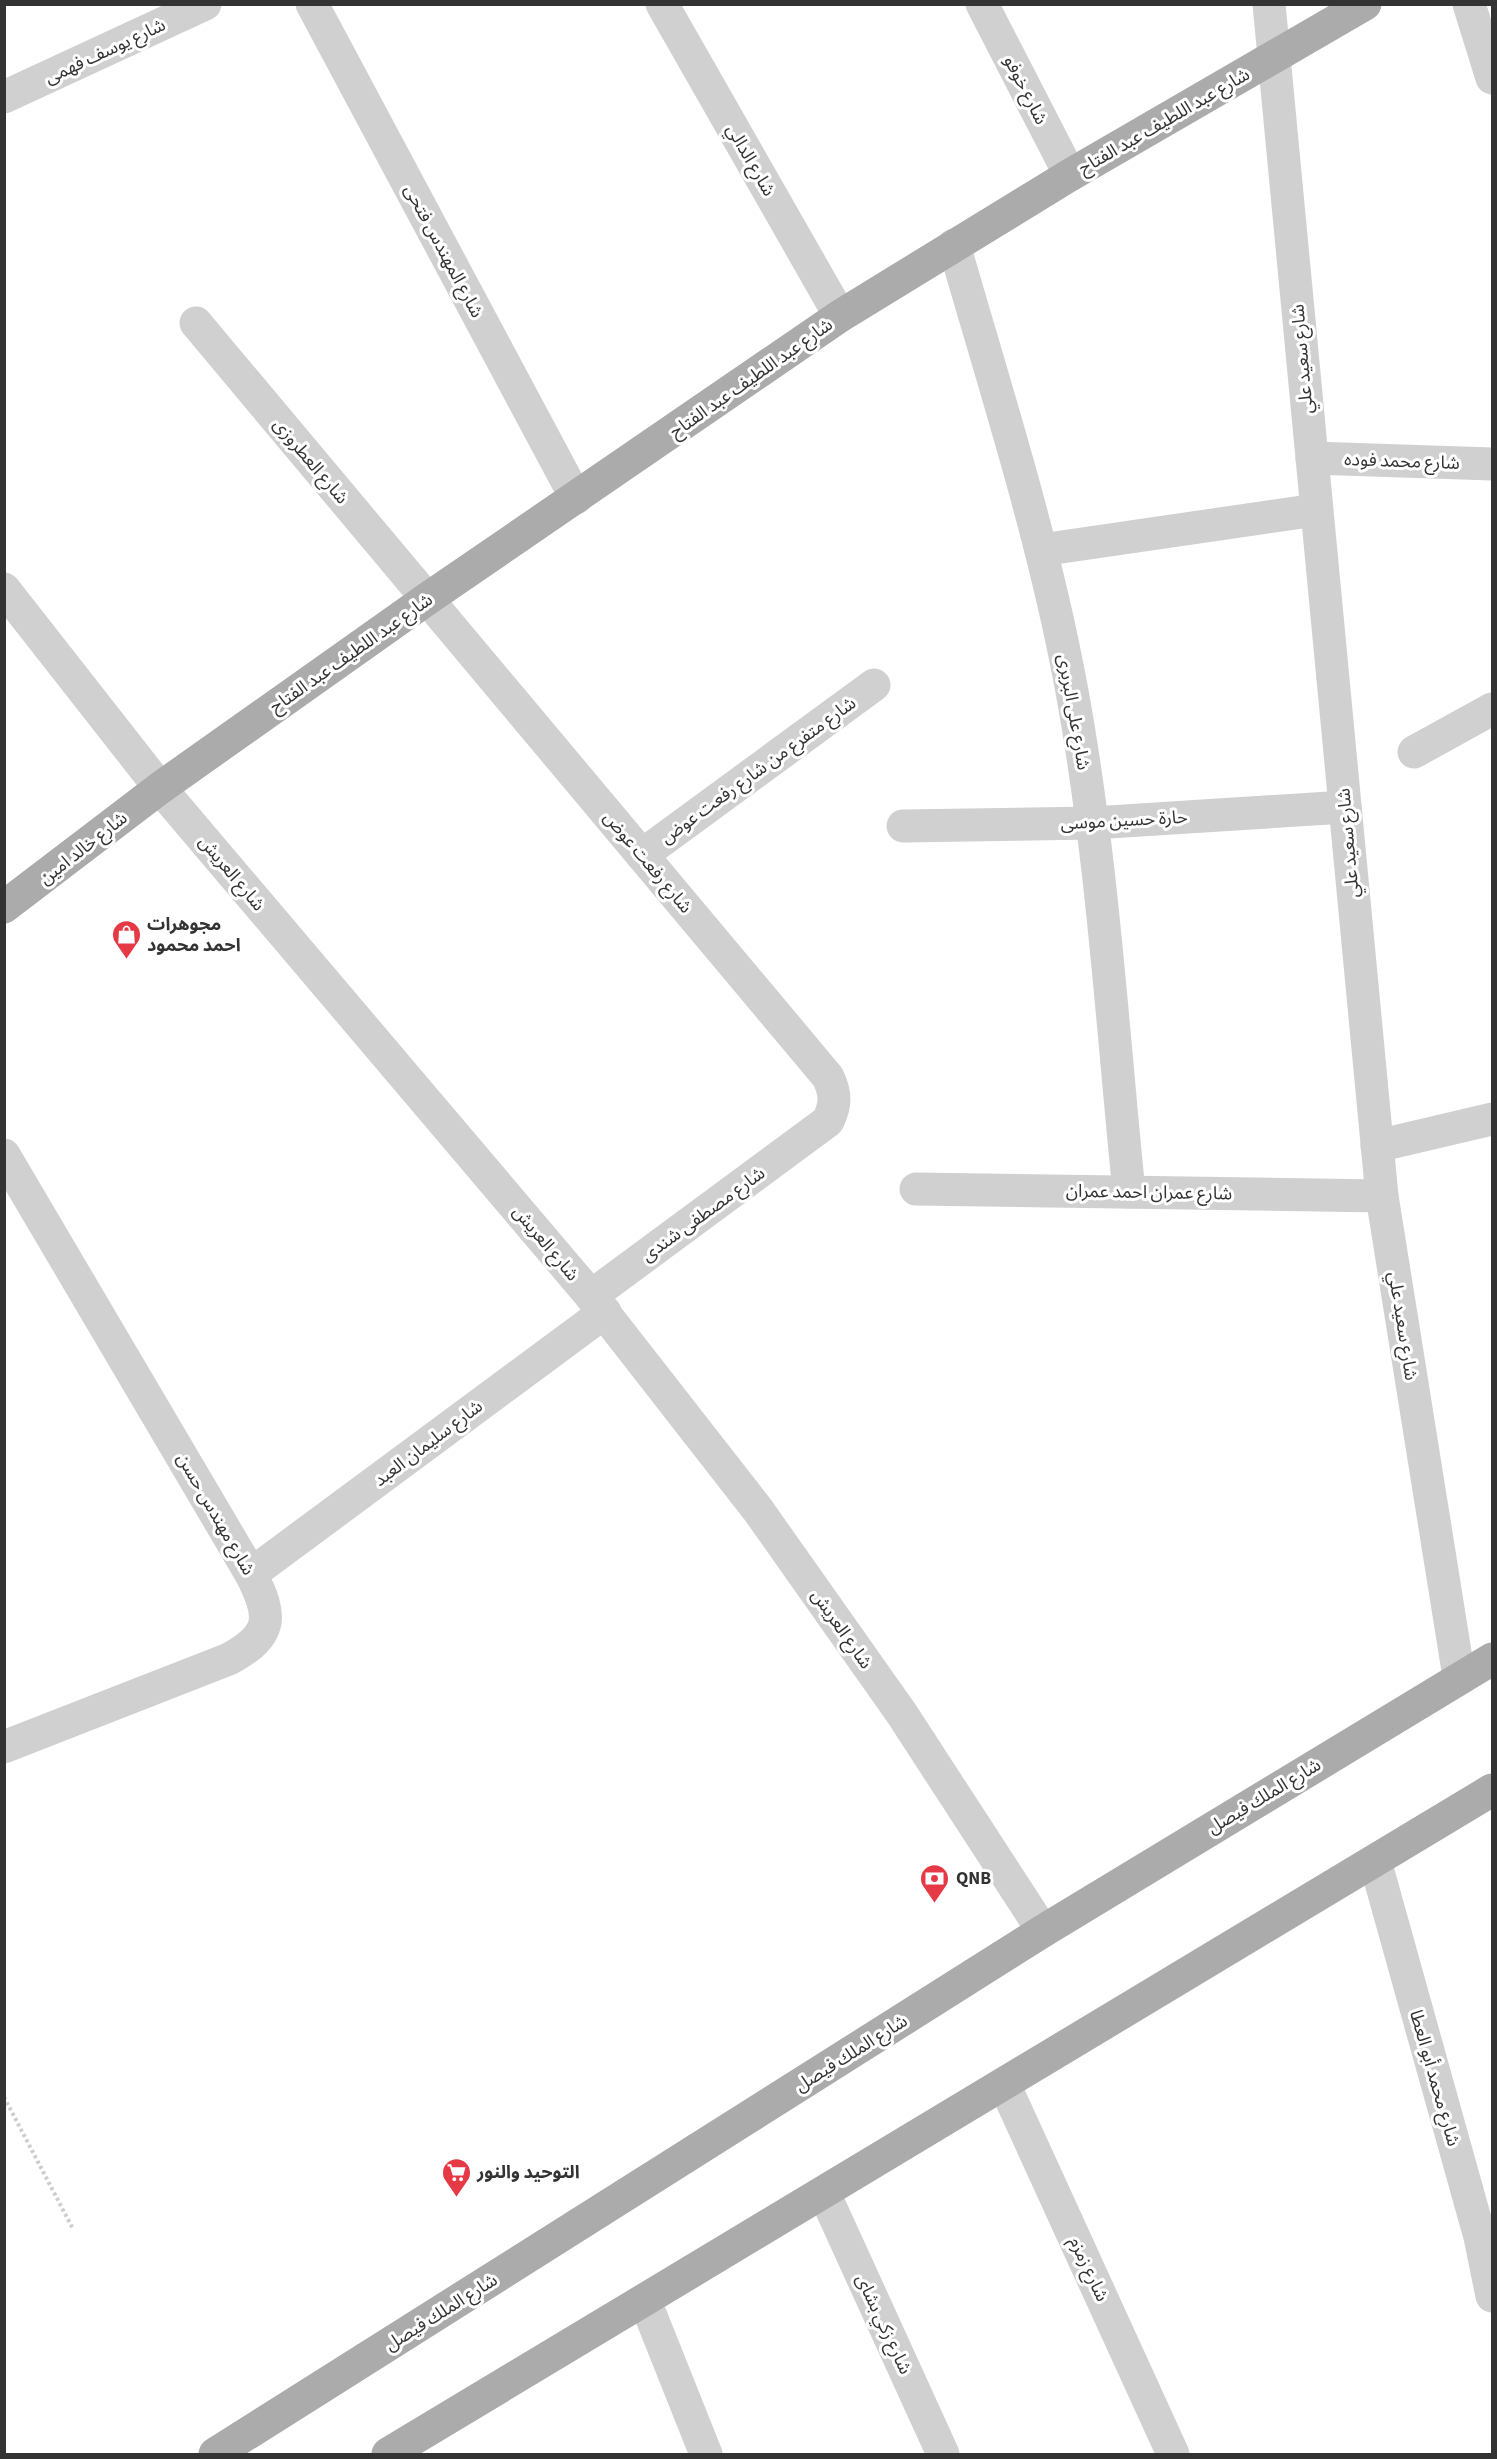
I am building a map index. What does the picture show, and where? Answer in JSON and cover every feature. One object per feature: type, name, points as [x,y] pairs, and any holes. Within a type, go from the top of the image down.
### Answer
[{"type":"main road","name":"شارع عبد اللطيف عبد الفتاح","points":[[160,788],[427,599],[840,316],[1070,175],[1365,4]]},
{"type":"main road","name":"شارع خالد امين","points":[[4,907],[160,788]]},
{"type":"main road","name":"شارع الملك فيصل","points":[[215,2454],[1043,1931],[1492,1659]]},
{"type":"main road","points":[[388,2454],[1492,1790]]},
{"type":"street","name":"شارع يوسف فهمى","points":[[4,97],[205,4]]},
{"type":"street","name":"شارع المهندس فتحى","points":[[312,4],[576,498]]},
{"type":"street","name":"شارع الدالي","points":[[662,4],[840,316]]},
{"type":"street","name":"شارع خوفو","points":[[982,4],[1070,175]]},
{"type":"street","name":"شارع سعيد علي","points":[[1269,4],[1382,1196],[1459,1677]]},
{"type":"street","points":[[1469,4],[1492,78]]},
{"type":"street","name":"شارع على البربرى","points":[[954,245],[1041,550],[1071,686],[1093,823],[1129,1192]]},
{"type":"street","name":"شارع العطروزى","points":[[195,323],[427,599]]},
{"type":"street","name":"شارع محمد فوده","points":[[1312,458],[1492,464]]},
{"type":"street","points":[[1041,550],[1316,510]]},
{"type":"street","name":"شارع العريش","points":[[4,589],[160,788],[598,1304],[765,1520],[902,1714],[1043,1931]]},
{"type":"street","name":"شارع رفعت عوض","points":[[427,599],[828,1077],[835,1092],[834,1107],[828,1121],[816,1131]]},
{"type":"street","name":"شارع متفرع من شارع رفعت عوض","points":[[642,855],[874,685]]},
{"type":"street","points":[[1414,752],[1492,709]]},
{"type":"street","name":"حارة حسين موسى","points":[[903,826],[1093,823],[1345,807]]},
{"type":"street","points":[[1377,1146],[1492,1119]]},
{"type":"street","name":"شارع مصطفى شندى","points":[[598,1304],[816,1131]]},
{"type":"street","name":"شارع مهندس حسن","points":[[4,1155],[251,1574],[265,1609],[266,1622],[261,1634],[248,1648],[229,1659],[4,1747]]},
{"type":"street","name":"شارع عمران احمد عمران","points":[[916,1189],[1382,1196]]},
{"type":"street","name":"شارع سليمان العبد","points":[[251,1574],[598,1304]]},
{"type":"street","name":"شارع محمد أبو العطا","points":[[1375,1861],[1480,2237],[1492,2296]]},
{"type":"street","name":"شارع زمزم","points":[[1004,2084],[1173,2454]]},
{"type":"street","name":"شارع زكي بشاى","points":[[824,2193],[943,2454]]},
{"type":"street","points":[[645,2301],[706,2454]]},
{"type":"path","points":[[4,2097],[73,2229]]},
{"type":"place","name":"مجوهرات احمد محمود","points":[[126,960]]},
{"type":"place","name":"QNB","points":[[935,1904]]},
{"type":"place","name":"التوحيد والنور","points":[[456,2198]]}]
